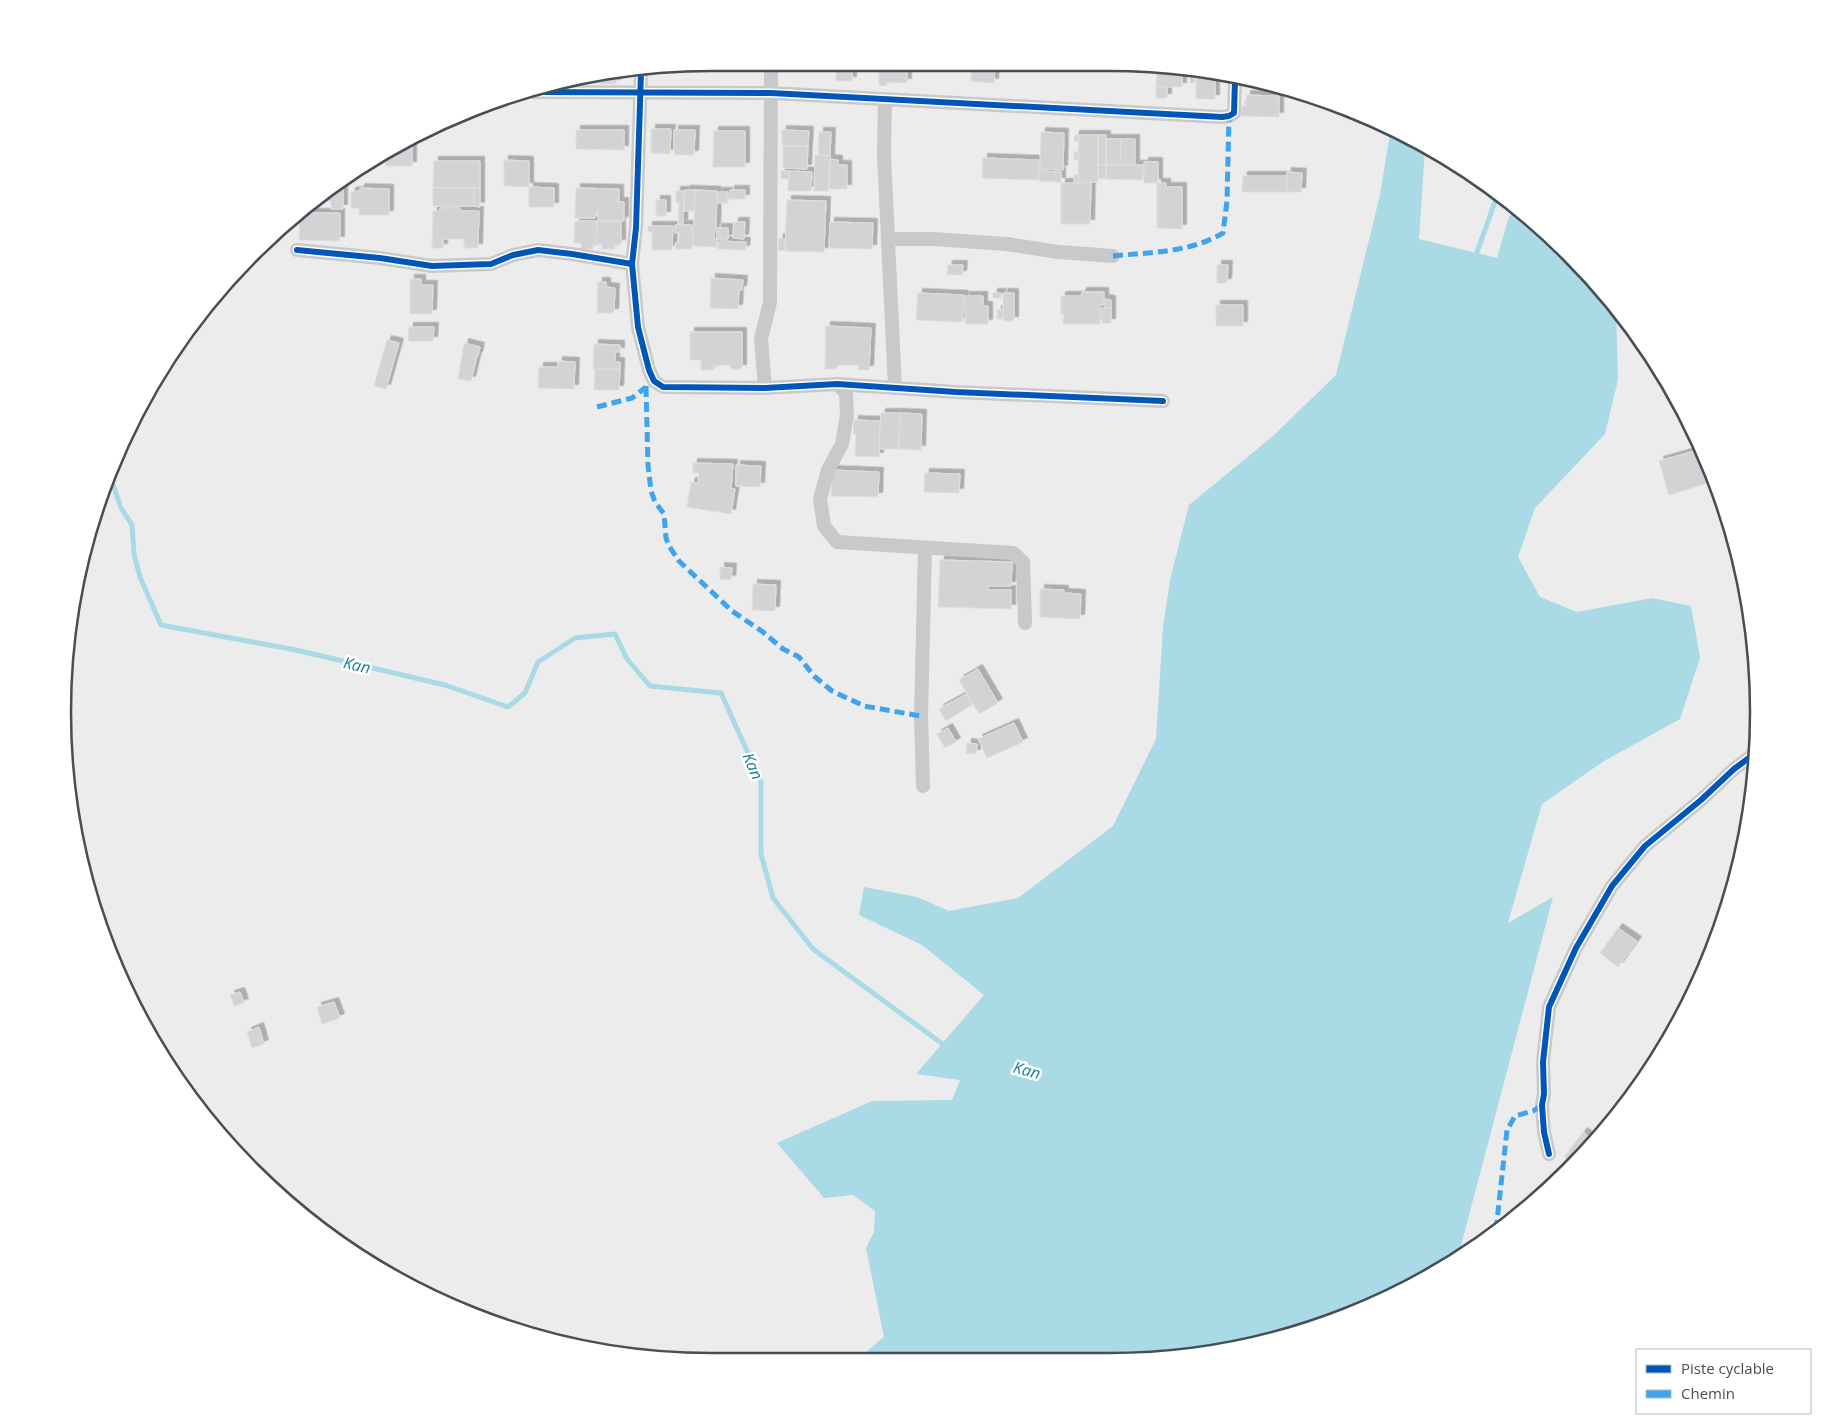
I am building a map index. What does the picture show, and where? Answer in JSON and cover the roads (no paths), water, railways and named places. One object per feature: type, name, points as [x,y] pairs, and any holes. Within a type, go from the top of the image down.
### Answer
[{"type":"street","points":[[765,388],[761,339],[770,302],[770,71]]},
{"type":"street","points":[[641,76],[636,228],[632,264],[638,326],[649,370],[654,381],[663,387],[765,388],[837,384],[1163,401]]},
{"type":"street","points":[[549,92],[771,93],[1222,117],[1229,116],[1234,112],[1235,84]]},
{"type":"street","points":[[885,100],[884,155],[895,388]]},
{"type":"street","points":[[888,239],[932,239],[1007,244],[1058,252],[1113,256]]},
{"type":"street","points":[[297,250],[380,258],[432,266],[491,264],[513,255],[538,250],[632,264]]},
{"type":"street","points":[[837,384],[846,393],[846,414],[842,444],[828,470],[820,498],[824,526],[837,542],[1013,554],[1023,562],[1025,623]]},
{"type":"street","points":[[923,786],[920,716],[925,548]]},
{"type":"street","points":[[1549,1154],[1544,1132],[1542,1062],[1549,1006],[1576,948],[1612,886],[1645,846],[1748,759]]},
{"type":"water","points":[[1390,136],[1425,155],[1419,239],[1497,258],[1509,216],[1512,215],[1562,259],[1616,321],[1618,380],[1605,434],[1535,508],[1518,557],[1540,597],[1577,612],[1652,598],[1691,606],[1700,658],[1680,719],[1604,761],[1542,804],[1508,923],[1553,897],[1460,1248],[1392,1287],[1354,1304],[1315,1319],[1275,1331],[1234,1340],[1193,1347],[1109,1353],[865,1353],[884,1337],[866,1248],[874,1232],[875,1211],[853,1195],[824,1198],[777,1143],[872,1101],[952,1100],[960,1080],[916,1074],[984,995],[922,945],[859,915],[864,887],[917,897],[949,911],[1018,898],[1113,826],[1156,739],[1163,627],[1170,580],[1189,505],[1274,435],[1336,375],[1380,195]]},
{"type":"waterway","points":[[1475,258],[1495,201]]},
{"type":"waterway","name":"Kan","points":[[113,485],[121,508],[132,525],[134,554],[140,577],[161,625],[296,650],[445,685],[508,707],[525,693],[538,662],[575,638],[615,634],[627,659],[650,686],[721,693],[761,782],[761,854],[773,898],[813,949],[948,1048]]}]
